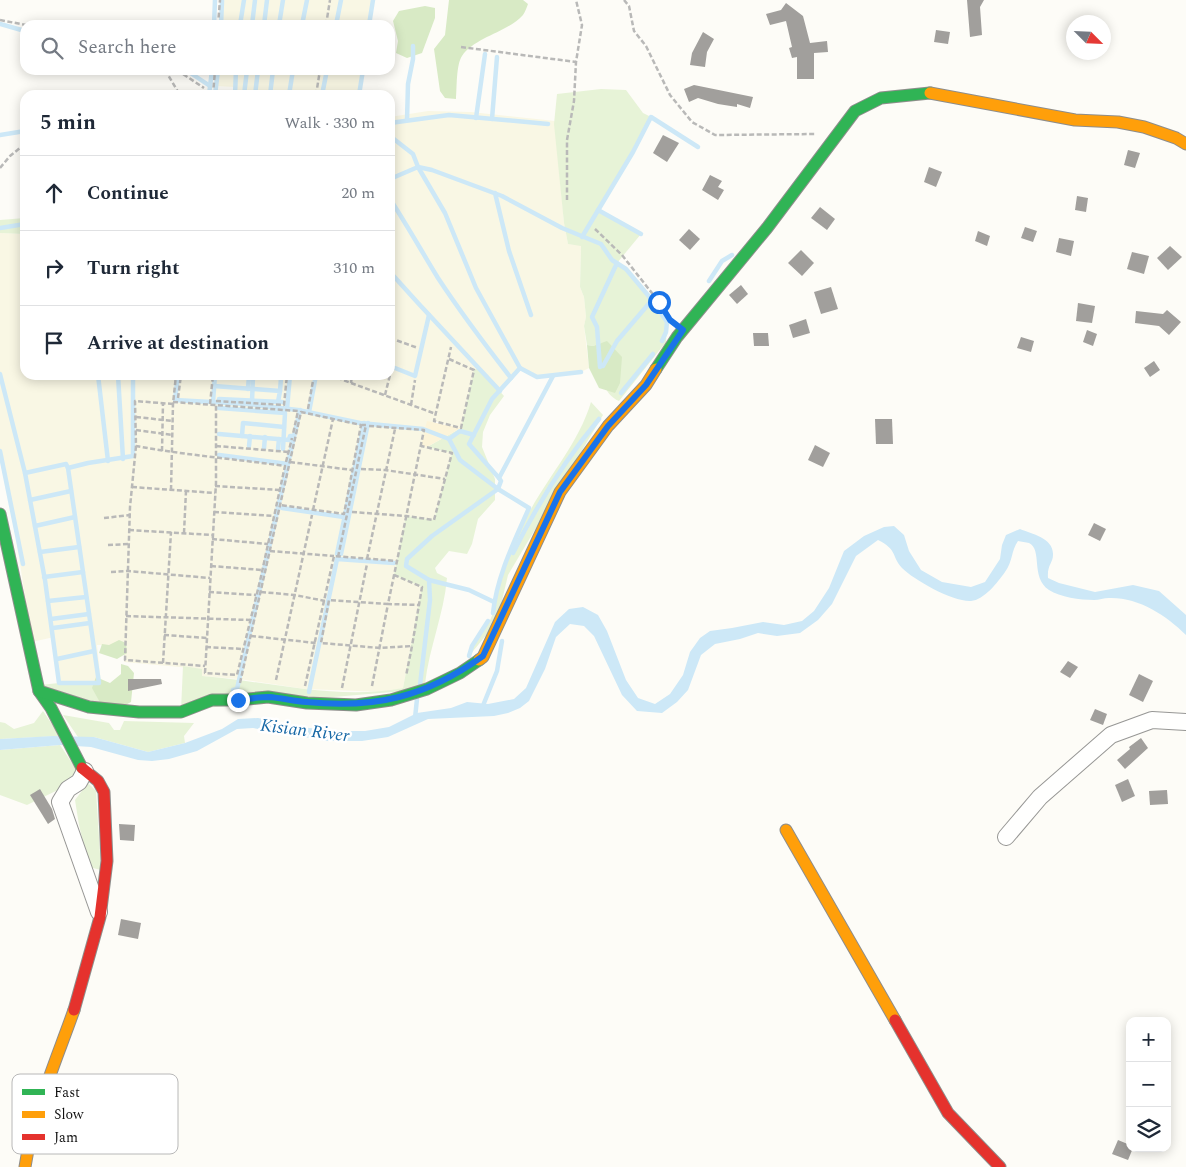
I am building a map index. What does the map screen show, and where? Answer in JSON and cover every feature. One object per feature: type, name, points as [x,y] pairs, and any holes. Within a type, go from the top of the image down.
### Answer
[{"type":"street","points":[[39,691],[89,707],[139,712],[181,712],[212,700],[268,697],[306,702],[356,705],[391,700],[427,689],[460,673],[483,656],[560,492],[608,426],[646,385],[683,330],[767,228],[855,111],[881,98],[928,92],[1075,120],[1118,122],[1144,127],[1176,138],[1186,144]]},
{"type":"street","points":[[0,514],[39,691],[51,708],[84,770],[98,782],[104,792],[107,861],[100,917],[78,999],[51,1074]]},
{"type":"street","points":[[1006,837],[1040,798],[1112,736],[1152,720],[1186,722]]},
{"type":"street","points":[[84,770],[79,782],[68,789],[60,802],[100,917]]},
{"type":"street","points":[[786,830],[948,1113],[1000,1167]]},
{"type":"street","points":[[25,1167],[27,1154]]},
{"type":"path","points":[[218,20],[220,0]]},
{"type":"path","points":[[327,20],[330,0]]},
{"type":"path","points":[[567,200],[568,140],[582,25],[576,0]]},
{"type":"path","points":[[624,0],[629,6],[634,31],[646,46],[670,95],[692,122],[715,135],[839,133]]},
{"type":"path","points":[[0,20],[20,24]]},
{"type":"path","points":[[461,47],[576,62]]},
{"type":"path","points":[[168,75],[177,90]]},
{"type":"path","points":[[186,75],[204,88]]},
{"type":"path","points":[[213,90],[215,75]]},
{"type":"path","points":[[317,90],[319,75]]},
{"type":"path","points":[[0,168],[20,148]]},
{"type":"path","points":[[595,228],[622,255],[659,302],[670,320],[683,330]]},
{"type":"path","points":[[395,340],[418,348]]},
{"type":"path","points":[[448,359],[474,370],[461,428],[434,421],[436,414],[448,359],[451,347]]},
{"type":"path","points":[[171,490],[173,403],[175,380]]},
{"type":"path","points":[[178,398],[180,380]]},
{"type":"path","points":[[210,404],[213,380]]},
{"type":"path","points":[[205,666],[125,660],[129,530],[136,446],[136,401],[284,405],[286,380]]},
{"type":"path","points":[[308,409],[313,380]]},
{"type":"path","points":[[343,380],[436,414]]},
{"type":"path","points":[[385,396],[389,380]]},
{"type":"path","points":[[411,405],[415,380]]},
{"type":"path","points":[[216,402],[298,411],[280,505],[238,691]]},
{"type":"path","points":[[136,446],[162,451],[216,457],[285,466],[237,676],[205,673],[215,493],[216,457],[216,402]]},
{"type":"path","points":[[162,451],[163,403]]},
{"type":"path","points":[[288,462],[302,412],[367,425],[424,430],[371,690]]},
{"type":"path","points":[[136,417],[173,421]]},
{"type":"path","points":[[313,510],[333,419]]},
{"type":"path","points":[[280,505],[344,514],[361,424]]},
{"type":"path","points":[[298,686],[305,688],[367,425]]},
{"type":"path","points":[[367,559],[395,428]]},
{"type":"path","points":[[136,430],[173,435]]},
{"type":"path","points":[[216,446],[289,452]]},
{"type":"path","points":[[352,512],[434,520],[452,453],[421,446]]},
{"type":"path","points":[[288,462],[352,470]]},
{"type":"path","points":[[361,469],[386,470],[445,479]]},
{"type":"path","points":[[215,486],[280,490]]},
{"type":"path","points":[[132,487],[215,493]]},
{"type":"path","points":[[184,533],[186,491]]},
{"type":"path","points":[[214,512],[274,516]]},
{"type":"path","points":[[104,518],[130,515]]},
{"type":"path","points":[[282,684],[275,683],[312,515]]},
{"type":"path","points":[[129,530],[184,533],[268,544]]},
{"type":"path","points":[[163,663],[171,532]]},
{"type":"path","points":[[108,545],[129,544]]},
{"type":"path","points":[[270,551],[397,561]]},
{"type":"path","points":[[341,690],[367,564]]},
{"type":"path","points":[[211,566],[262,570]]},
{"type":"path","points":[[110,572],[128,571],[210,578]]},
{"type":"path","points":[[394,575],[422,587],[405,680]]},
{"type":"path","points":[[209,592],[256,595]]},
{"type":"path","points":[[261,592],[325,600]]},
{"type":"path","points":[[412,646],[380,648],[350,647],[321,643],[330,600],[419,605]]},
{"type":"path","points":[[126,616],[250,620]]},
{"type":"path","points":[[164,635],[207,638]]},
{"type":"path","points":[[251,636],[316,643]]},
{"type":"path","points":[[206,646],[243,650]]},
{"type":"shaded area","points":[[222,0],[373,0],[370,20],[221,20]]},
{"type":"shaded area","points":[[216,75],[362,75],[360,90],[235,90],[235,87],[215,86]]},
{"type":"shaded area","points":[[428,111],[471,112],[555,121],[564,223],[568,244],[581,245],[580,287],[584,297],[586,317],[584,326],[589,368],[581,372],[537,377],[520,368],[500,391],[483,372],[474,370],[461,428],[434,421],[421,446],[452,453],[434,520],[406,516],[394,575],[422,587],[403,688],[384,692],[305,689],[239,679],[202,676],[201,669],[124,662],[125,645],[97,645],[101,683],[59,683],[54,637],[32,642],[16,538],[0,460],[0,233],[20,234],[20,380],[395,380],[395,116]]},
{"type":"green space","points":[[449,0],[523,0],[528,4],[523,15],[517,21],[475,44],[462,56],[458,71],[456,99],[445,98],[440,91],[434,49],[445,35]]},
{"type":"green space","points":[[425,6],[435,8],[435,18],[422,53],[407,58],[396,53],[398,41],[394,20],[399,11]]},
{"type":"green space","points":[[601,89],[626,90],[643,113],[651,117],[598,210],[641,234],[617,263],[626,269],[652,300],[667,322],[666,342],[619,401],[607,391],[604,384],[602,376],[602,343],[593,346],[587,345],[584,326],[586,317],[584,297],[580,287],[581,246],[568,244],[564,223],[554,124],[557,94]]},
{"type":"green space","points":[[20,218],[20,234],[0,233],[0,220]]},
{"type":"green space","points":[[607,341],[622,357],[620,383],[615,393],[599,388],[589,368],[587,345],[593,346]]},
{"type":"green space","points":[[479,368],[504,396],[490,415],[483,432],[482,447],[495,479],[495,500],[478,519],[472,544],[467,554],[449,551],[435,568],[437,573],[447,578],[443,605],[425,684],[404,691],[181,710],[183,666],[202,669],[202,676],[302,689],[353,692],[403,688],[422,587],[394,575],[406,516],[434,520],[452,453],[427,447],[461,428],[474,370]]},
{"type":"green space","points":[[591,402],[603,415],[508,575],[497,622],[469,656],[494,611],[495,596],[502,572],[520,529],[572,444],[586,417]]},
{"type":"green space","points":[[119,640],[126,643],[127,653],[117,659],[99,653],[102,644],[109,645]]},
{"type":"green space","points":[[121,664],[128,666],[134,673],[131,702],[107,715],[92,688],[96,677],[110,683],[121,674]]},
{"type":"green space","points":[[101,683],[104,705],[40,685]]},
{"type":"green space","points":[[43,711],[60,736],[0,739],[0,722],[14,729],[34,723]]},
{"type":"green space","points":[[63,715],[109,723],[114,730],[120,730],[124,721],[194,723],[184,736],[185,743],[148,752],[94,737],[78,737]]},
{"type":"green space","points":[[60,745],[80,775],[64,787],[27,805],[0,795],[0,750]]},
{"type":"green space","points":[[88,783],[96,791],[101,870],[89,867],[75,800]]},
{"type":"sand","points":[[427,421],[461,428],[427,447],[421,446]]},
{"type":"water","name":"Kisian River","points":[[894,526],[904,535],[909,551],[921,570],[942,582],[971,587],[985,582],[1000,559],[1006,535],[1020,529],[1050,544],[1053,558],[1048,570],[1048,578],[1059,583],[1095,592],[1133,585],[1159,591],[1186,615],[1186,635],[1160,614],[1141,604],[1120,598],[1077,599],[1059,595],[1049,590],[1043,585],[1040,578],[1035,551],[1029,543],[1018,541],[1008,568],[999,581],[986,594],[971,601],[944,594],[915,578],[902,568],[889,547],[878,540],[856,556],[832,604],[818,620],[800,633],[777,636],[758,633],[715,644],[701,655],[688,690],[677,702],[662,713],[637,711],[622,695],[594,636],[584,626],[570,624],[556,637],[545,669],[529,701],[520,708],[508,713],[494,716],[428,719],[388,737],[362,741],[327,741],[253,728],[237,729],[197,751],[169,759],[152,761],[138,760],[91,747],[60,745],[0,750],[0,739],[53,736],[94,737],[148,752],[185,743],[222,729],[238,719],[258,718],[300,727],[338,731],[365,731],[389,727],[417,713],[451,708],[467,702],[488,704],[514,699],[526,688],[555,622],[569,609],[583,607],[598,615],[607,631],[626,680],[638,698],[655,704],[670,694],[683,675],[690,652],[700,638],[710,631],[763,622],[784,625],[802,621],[814,611],[829,588],[844,551],[864,536],[884,527]]},
{"type":"building","points":[[967,0],[984,0],[980,7],[982,35],[970,37]]},
{"type":"building","points":[[786,3],[803,16],[810,43],[827,41],[828,52],[814,53],[814,79],[797,79],[797,57],[792,58],[789,48],[792,47],[786,21],[770,25],[766,14],[781,10]]},
{"type":"building","points":[[936,30],[950,32],[948,44],[934,42]]},
{"type":"building","points":[[703,32],[714,39],[707,52],[705,67],[690,65],[692,53]]},
{"type":"building","points":[[694,85],[753,97],[750,108],[737,104],[737,107],[718,104],[698,98],[689,102],[684,89]]},
{"type":"building","points":[[663,135],[679,143],[667,162],[653,153]]},
{"type":"building","points":[[1128,150],[1140,153],[1135,168],[1124,165]]},
{"type":"building","points":[[929,167],[942,172],[936,187],[924,182]]},
{"type":"building","points":[[710,175],[722,181],[718,187],[724,190],[718,200],[702,190]]},
{"type":"building","points":[[1077,196],[1088,198],[1086,212],[1075,210]]},
{"type":"building","points":[[820,207],[835,219],[827,230],[811,218]]},
{"type":"building","points":[[1025,227],[1037,231],[1033,242],[1021,238]]},
{"type":"building","points":[[689,229],[700,239],[690,250],[679,240]]},
{"type":"building","points":[[978,231],[990,236],[987,246],[975,241]]},
{"type":"building","points":[[1059,238],[1074,241],[1071,256],[1056,252]]},
{"type":"building","points":[[1170,246],[1182,257],[1168,270],[1157,258]]},
{"type":"building","points":[[801,250],[814,263],[802,276],[788,263]]},
{"type":"building","points":[[1132,252],[1149,256],[1144,274],[1127,269]]},
{"type":"building","points":[[741,285],[748,294],[737,304],[729,295]]},
{"type":"building","points":[[831,287],[838,309],[821,314],[814,292]]},
{"type":"building","points":[[1078,303],[1095,306],[1092,323],[1076,321]]},
{"type":"building","points":[[1167,310],[1181,322],[1169,335],[1159,326],[1135,323],[1136,311],[1163,314]]},
{"type":"building","points":[[806,319],[810,333],[793,338],[789,325]]},
{"type":"building","points":[[1087,330],[1097,334],[1093,346],[1083,342]]},
{"type":"building","points":[[753,333],[768,333],[769,346],[754,346]]},
{"type":"building","points":[[1021,337],[1034,341],[1031,352],[1017,348]]},
{"type":"building","points":[[1154,361],[1160,370],[1150,377],[1144,368]]},
{"type":"building","points":[[875,419],[892,419],[893,444],[876,444]]},
{"type":"building","points":[[815,445],[830,453],[823,467],[808,460]]},
{"type":"building","points":[[1094,523],[1106,529],[1100,541],[1088,535]]},
{"type":"building","points":[[1068,661],[1078,667],[1070,678],[1060,672]]},
{"type":"building","points":[[1139,674],[1153,681],[1143,702],[1129,695]]},
{"type":"building","points":[[128,679],[161,679],[162,684],[128,691]]},
{"type":"building","points":[[1095,709],[1107,714],[1103,725],[1090,720]]},
{"type":"building","points":[[1141,738],[1148,748],[1125,769],[1117,760]]},
{"type":"building","points":[[1128,779],[1135,796],[1122,802],[1115,785]]},
{"type":"building","points":[[40,789],[52,809],[55,819],[48,824],[30,795]]},
{"type":"building","points":[[1167,790],[1168,804],[1150,805],[1149,791]]},
{"type":"building","points":[[119,824],[135,825],[134,841],[120,840]]},
{"type":"building","points":[[121,919],[141,923],[138,939],[118,935]]},
{"type":"building","points":[[1118,1140],[1126,1143],[1126,1152],[1131,1152],[1128,1160],[1112,1154]]},
{"type":"waterway","points":[[214,20],[215,0]]},
{"type":"waterway","points":[[241,20],[244,0]]},
{"type":"waterway","points":[[253,20],[255,0]]},
{"type":"waterway","points":[[265,20],[267,0]]},
{"type":"waterway","points":[[280,20],[283,0]]},
{"type":"waterway","points":[[303,20],[307,0]]},
{"type":"waterway","points":[[337,20],[341,0]]},
{"type":"waterway","points":[[370,20],[373,0]]},
{"type":"waterway","points":[[221,20],[222,1]]},
{"type":"waterway","points":[[0,24],[20,30]]},
{"type":"waterway","points":[[407,120],[408,84],[413,59],[413,46]]},
{"type":"waterway","points":[[476,118],[485,54]]},
{"type":"waterway","points":[[492,119],[497,57]]},
{"type":"waterway","points":[[194,75],[210,86]]},
{"type":"waterway","points":[[210,90],[211,75]]},
{"type":"waterway","points":[[216,90],[217,75]]},
{"type":"waterway","points":[[235,90],[236,75]]},
{"type":"waterway","points":[[245,90],[246,75]]},
{"type":"waterway","points":[[256,90],[257,75]]},
{"type":"waterway","points":[[271,90],[272,75]]},
{"type":"waterway","points":[[290,90],[292,75]]},
{"type":"waterway","points":[[323,90],[326,75]]},
{"type":"waterway","points":[[360,90],[362,75]]},
{"type":"waterway","points":[[395,122],[449,115],[548,124]]},
{"type":"waterway","points":[[582,237],[633,152],[651,117],[698,147]]},
{"type":"waterway","points":[[0,135],[20,132]]},
{"type":"waterway","points":[[395,140],[413,154],[418,167],[432,170],[502,196],[562,228],[601,244],[612,260],[626,269],[652,300],[667,322],[666,332],[662,341]]},
{"type":"waterway","points":[[395,177],[418,167],[445,213],[476,288],[520,368],[537,377],[581,372]]},
{"type":"waterway","points":[[495,193],[509,251],[531,315]]},
{"type":"waterway","points":[[395,207],[438,278],[511,378]]},
{"type":"waterway","points":[[598,210],[641,234]]},
{"type":"waterway","points":[[0,228],[20,225]]},
{"type":"waterway","points":[[709,281],[722,261],[732,255]]},
{"type":"waterway","points":[[600,367],[597,327],[592,317],[617,263]]},
{"type":"waterway","points":[[395,278],[500,391]]},
{"type":"waterway","points":[[603,366],[617,341],[652,300]]},
{"type":"waterway","points":[[395,368],[415,376],[429,315]]},
{"type":"waterway","points":[[621,393],[653,354]]},
{"type":"waterway","points":[[499,478],[469,444],[492,399],[520,368]]},
{"type":"waterway","points":[[0,374],[25,473],[45,580],[59,683],[99,683],[68,468]]},
{"type":"waterway","points":[[420,685],[430,600],[429,580],[406,566],[407,559],[432,536],[498,489],[501,481],[499,478],[553,376]]},
{"type":"waterway","points":[[99,380],[108,461]]},
{"type":"waterway","points":[[118,380],[123,459]]},
{"type":"waterway","points":[[25,473],[66,464],[68,468],[133,456],[133,380]]},
{"type":"waterway","points":[[177,380],[175,400],[246,404],[298,410],[360,423],[423,429],[449,439],[460,460],[498,489],[529,508],[502,572],[493,613]]},
{"type":"waterway","points":[[213,402],[215,380]]},
{"type":"waterway","points":[[248,389],[249,380]]},
{"type":"waterway","points":[[252,401],[253,380]]},
{"type":"waterway","points":[[280,391],[281,380]]},
{"type":"waterway","points":[[287,409],[290,380]]},
{"type":"waterway","points":[[309,412],[315,380]]},
{"type":"waterway","points":[[214,386],[280,391],[278,402]]},
{"type":"waterway","points":[[219,399],[282,402]]},
{"type":"waterway","points":[[219,408],[285,413],[283,449]]},
{"type":"waterway","points":[[233,690],[237,689],[300,410]]},
{"type":"waterway","points":[[513,553],[552,484],[574,451],[599,419]]},
{"type":"waterway","points":[[242,436],[243,423],[284,427]]},
{"type":"waterway","points":[[337,554],[364,423]]},
{"type":"waterway","points":[[341,554],[368,423]]},
{"type":"waterway","points":[[449,439],[460,431],[474,435]]},
{"type":"waterway","points":[[219,434],[289,440],[290,436],[294,436]]},
{"type":"waterway","points":[[249,446],[250,436]]},
{"type":"waterway","points":[[264,448],[265,437]]},
{"type":"waterway","points":[[278,449],[279,439]]},
{"type":"waterway","points":[[0,451],[23,564]]},
{"type":"waterway","points":[[219,455],[288,464]]},
{"type":"waterway","points":[[30,500],[71,491]]},
{"type":"waterway","points":[[282,508],[344,517]]},
{"type":"waterway","points":[[35,526],[75,517]]},
{"type":"waterway","points":[[40,552],[79,547]]},
{"type":"waterway","points":[[309,692],[337,559],[394,563]]},
{"type":"waterway","points":[[44,577],[83,572]]},
{"type":"waterway","points":[[429,580],[469,590],[494,602]]},
{"type":"waterway","points":[[48,601],[86,597]]},
{"type":"waterway","points":[[51,619],[89,614]]},
{"type":"waterway","points":[[469,656],[472,646],[488,621]]},
{"type":"waterway","points":[[53,628],[90,623]]},
{"type":"waterway","points":[[482,708],[497,671],[502,641]]},
{"type":"waterway","points":[[57,659],[94,651]]},
{"type":"waterway","points":[[415,718],[417,699]]},
{"type":"traffic: fast","points":[[656,369],[677,337],[767,228],[855,111],[881,98],[930,93]]},
{"type":"traffic: fast","points":[[0,514],[39,691],[51,708],[82,768]]},
{"type":"traffic: fast","points":[[39,691],[89,707],[139,712],[181,712],[212,700],[268,697],[307,703],[356,705],[391,700],[427,689],[460,673],[479,660]]},
{"type":"traffic: slow","points":[[930,93],[1075,120],[1118,122],[1144,127],[1176,138],[1186,144]]},
{"type":"traffic: slow","points":[[479,660],[483,657],[560,492],[608,426],[646,385],[656,369]]},
{"type":"traffic: slow","points":[[786,830],[895,1020]]},
{"type":"traffic: slow","points":[[51,1074],[74,1010]]},
{"type":"traffic: slow","points":[[25,1167],[28,1154]]},
{"type":"traffic: jam","points":[[74,1010],[100,917],[107,861],[104,792],[98,781],[82,768]]},
{"type":"traffic: jam","points":[[895,1020],[948,1113],[1000,1167]]},
{"type":"route","points":[[238,700],[268,697],[306,702],[356,705],[391,700],[427,689],[460,673],[483,656],[560,492],[608,426],[646,385],[683,330],[670,320],[659,302]]}]
